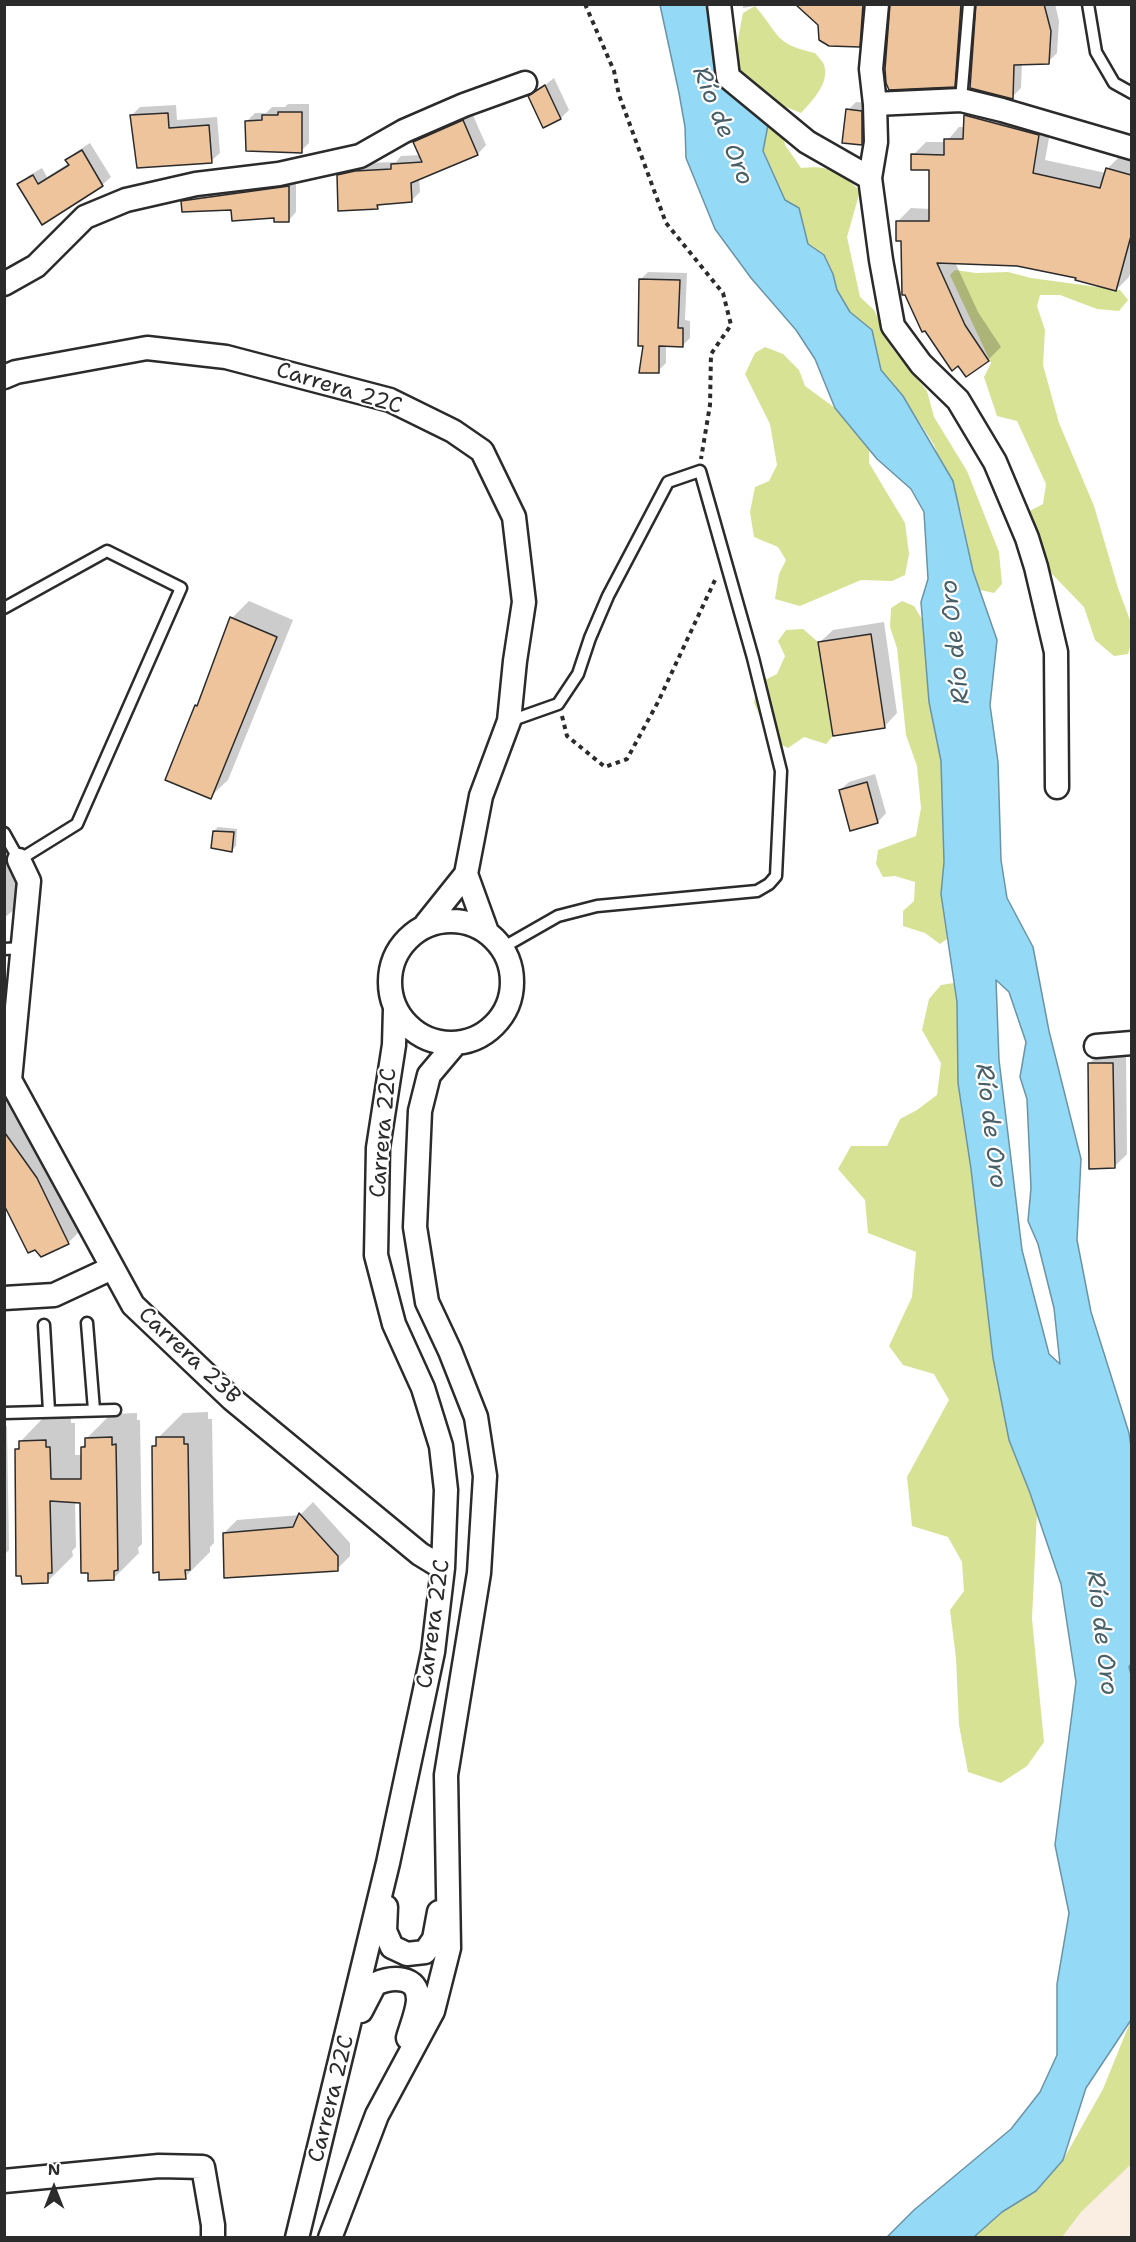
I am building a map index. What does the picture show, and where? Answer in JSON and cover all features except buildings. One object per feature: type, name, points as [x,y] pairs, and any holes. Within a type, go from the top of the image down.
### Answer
[{"type":"street","points":[[719,4],[728,77],[807,142],[870,178]]},
{"type":"street","points":[[877,4],[872,69],[876,142],[870,178],[893,326],[921,364],[958,400],[995,462],[1027,538],[1056,652],[1057,787]]},
{"type":"street","points":[[4,284],[36,266],[85,217],[126,200],[196,184],[279,174],[360,156],[404,131],[464,105],[525,84]]},
{"type":"street","points":[[875,104],[961,100],[1131,148]]},
{"type":"street","name":"Carrera 22C","points":[[4,377],[16,372],[147,348],[226,357],[390,400],[453,430],[482,451],[514,517],[524,602],[509,721],[481,796],[466,874],[426,924]]},
{"type":"street","points":[[14,948],[29,881],[19,860]]},
{"type":"street","points":[[466,874],[495,940],[511,969],[513,984],[505,1012],[496,1024],[484,1033],[471,1040],[456,1043],[427,1038],[409,1026],[395,1008],[389,980],[397,952],[406,940],[426,924],[460,921],[475,925],[495,940]]},
{"type":"street","name":"Carrera 23B","points":[[14,948],[10,1080],[134,1305],[232,1399],[420,1554],[443,1568]]},
{"type":"street","name":"Carrera 22C","points":[[297,2238],[388,1863],[433,1652],[443,1568],[446,1490],[441,1446],[423,1388],[394,1324],[376,1255],[378,1148],[394,1045],[395,1008]]},
{"type":"street","name":"Carrera 22C","points":[[330,2238],[377,2115],[433,2011],[449,1948],[446,1775],[479,1573],[485,1476],[476,1417],[450,1351],[427,1302],[415,1227],[420,1111],[429,1075],[456,1043]]},
{"type":"street","points":[[1095,1046],[1131,1043]]},
{"type":"street","points":[[4,1298],[54,1295],[112,1268]]},
{"type":"street","points":[[388,1863],[385,1931],[392,1947],[407,1954],[425,1952],[434,1939],[447,1865]]},
{"type":"street","points":[[345,2043],[375,1984],[390,1978],[403,1979],[413,1986],[418,2000],[401,2069]]},
{"type":"street","points":[[4,2181],[159,2166],[203,2168],[213,2225],[213,2238]]},
{"type":"lane","points":[[961,100],[969,4]]},
{"type":"lane","points":[[1088,4],[1095,52],[1114,83],[1131,93]]},
{"type":"lane","points":[[495,940],[558,916],[597,906],[757,891],[769,884],[776,876],[781,771],[753,658],[700,471],[668,482],[608,596],[578,674],[558,704],[509,721]]},
{"type":"lane","points":[[4,608],[107,551],[181,588],[77,824],[19,860],[4,833]]},
{"type":"lane","points":[[87,1323],[94,1410]]},
{"type":"lane","points":[[44,1325],[49,1412]]},
{"type":"lane","points":[[4,1413],[115,1410]]},
{"type":"path","points":[[585,4],[614,71],[619,95],[666,224],[723,293],[731,325],[711,354],[710,405],[700,471]]},
{"type":"path","points":[[558,704],[567,736],[605,767],[627,759],[658,702],[725,557]]},
{"type":"shaded area","points":[[1131,2160],[1131,2237],[1057,2238],[1079,2206]]},
{"type":"green space","points":[[755,6],[779,37],[792,46],[815,53],[823,63],[824,78],[815,97],[801,113],[786,107],[780,118],[785,145],[801,168],[811,167],[834,171],[860,191],[847,237],[860,297],[874,310],[892,348],[927,391],[934,417],[967,471],[999,552],[1002,584],[994,593],[980,590],[973,570],[961,512],[934,445],[903,396],[881,370],[872,330],[850,312],[837,290],[833,274],[824,255],[808,244],[799,208],[785,200],[763,151],[768,125],[737,69],[736,50],[743,13]]},
{"type":"green space","points":[[955,270],[976,273],[1008,272],[1031,278],[1120,290],[1128,300],[1119,311],[1097,309],[1060,295],[1040,295],[1037,306],[1045,330],[1043,365],[1059,423],[1094,506],[1118,588],[1131,623],[1131,644],[1128,654],[1114,656],[1095,640],[1084,607],[1053,575],[1028,539],[1026,513],[1043,504],[1046,484],[1017,421],[997,416],[984,377],[991,363],[950,275]]},
{"type":"green space","points":[[765,347],[783,354],[799,370],[805,386],[835,408],[869,449],[869,463],[905,523],[909,554],[905,575],[892,581],[861,580],[800,606],[775,599],[779,574],[786,560],[778,547],[754,537],[750,512],[755,487],[769,481],[777,465],[770,424],[745,374],[755,353]]},
{"type":"green space","points":[[902,601],[914,606],[923,621],[929,702],[941,761],[944,862],[941,894],[947,939],[940,944],[925,933],[903,926],[903,911],[914,901],[915,882],[895,876],[883,877],[876,864],[878,850],[916,836],[921,808],[917,766],[906,735],[897,648],[890,627],[891,608]]},
{"type":"green space","points":[[803,629],[818,642],[833,736],[826,744],[804,737],[788,748],[770,739],[754,703],[757,684],[777,674],[785,656],[778,641],[786,630]]},
{"type":"green space","points":[[954,983],[957,1002],[958,1083],[971,1169],[993,1358],[1009,1440],[1037,1512],[1032,1619],[1044,1742],[1027,1766],[1001,1783],[968,1772],[959,1725],[956,1658],[950,1610],[964,1591],[962,1562],[948,1537],[912,1526],[907,1477],[949,1400],[934,1374],[903,1365],[889,1346],[912,1297],[916,1252],[868,1233],[865,1200],[838,1169],[851,1146],[887,1146],[900,1119],[937,1095],[941,1063],[922,1030],[929,999],[941,985]]},
{"type":"green space","points":[[1131,2020],[1131,2164],[1081,2212],[1062,2237],[974,2238],[1002,2212],[1036,2191],[1063,2160],[1103,2089]]},
{"type":"water","name":"Río de Oro","points":[[660,5],[715,5],[717,57],[715,71],[725,84],[755,104],[768,125],[763,151],[785,200],[799,208],[808,244],[824,255],[833,274],[837,290],[850,312],[872,330],[881,370],[903,396],[953,481],[973,571],[997,640],[990,705],[998,762],[1001,860],[1007,898],[1033,947],[1049,1031],[1081,1159],[1077,1240],[1091,1312],[1129,1433],[1131,1447],[1132,1662],[1129,1667],[1132,1679],[1131,2020],[1086,2088],[1063,2160],[1036,2191],[1002,2212],[974,2237],[887,2237],[914,2210],[1011,2129],[1040,2092],[1057,2055],[1057,1984],[1069,1913],[1055,1845],[1076,1682],[1061,1584],[1009,1440],[993,1358],[971,1169],[958,1083],[957,1002],[941,894],[944,862],[941,761],[929,702],[921,602],[928,579],[924,512],[911,489],[877,459],[835,408],[815,359],[796,330],[751,278],[715,229],[686,158],[685,127]],"holes":[[[996,980],[1009,992],[1026,1042],[1020,1077],[1027,1099],[1031,1188],[1028,1221],[1038,1244],[1054,1308],[1060,1364],[1049,1354],[1022,1250],[999,1060]]]}]
